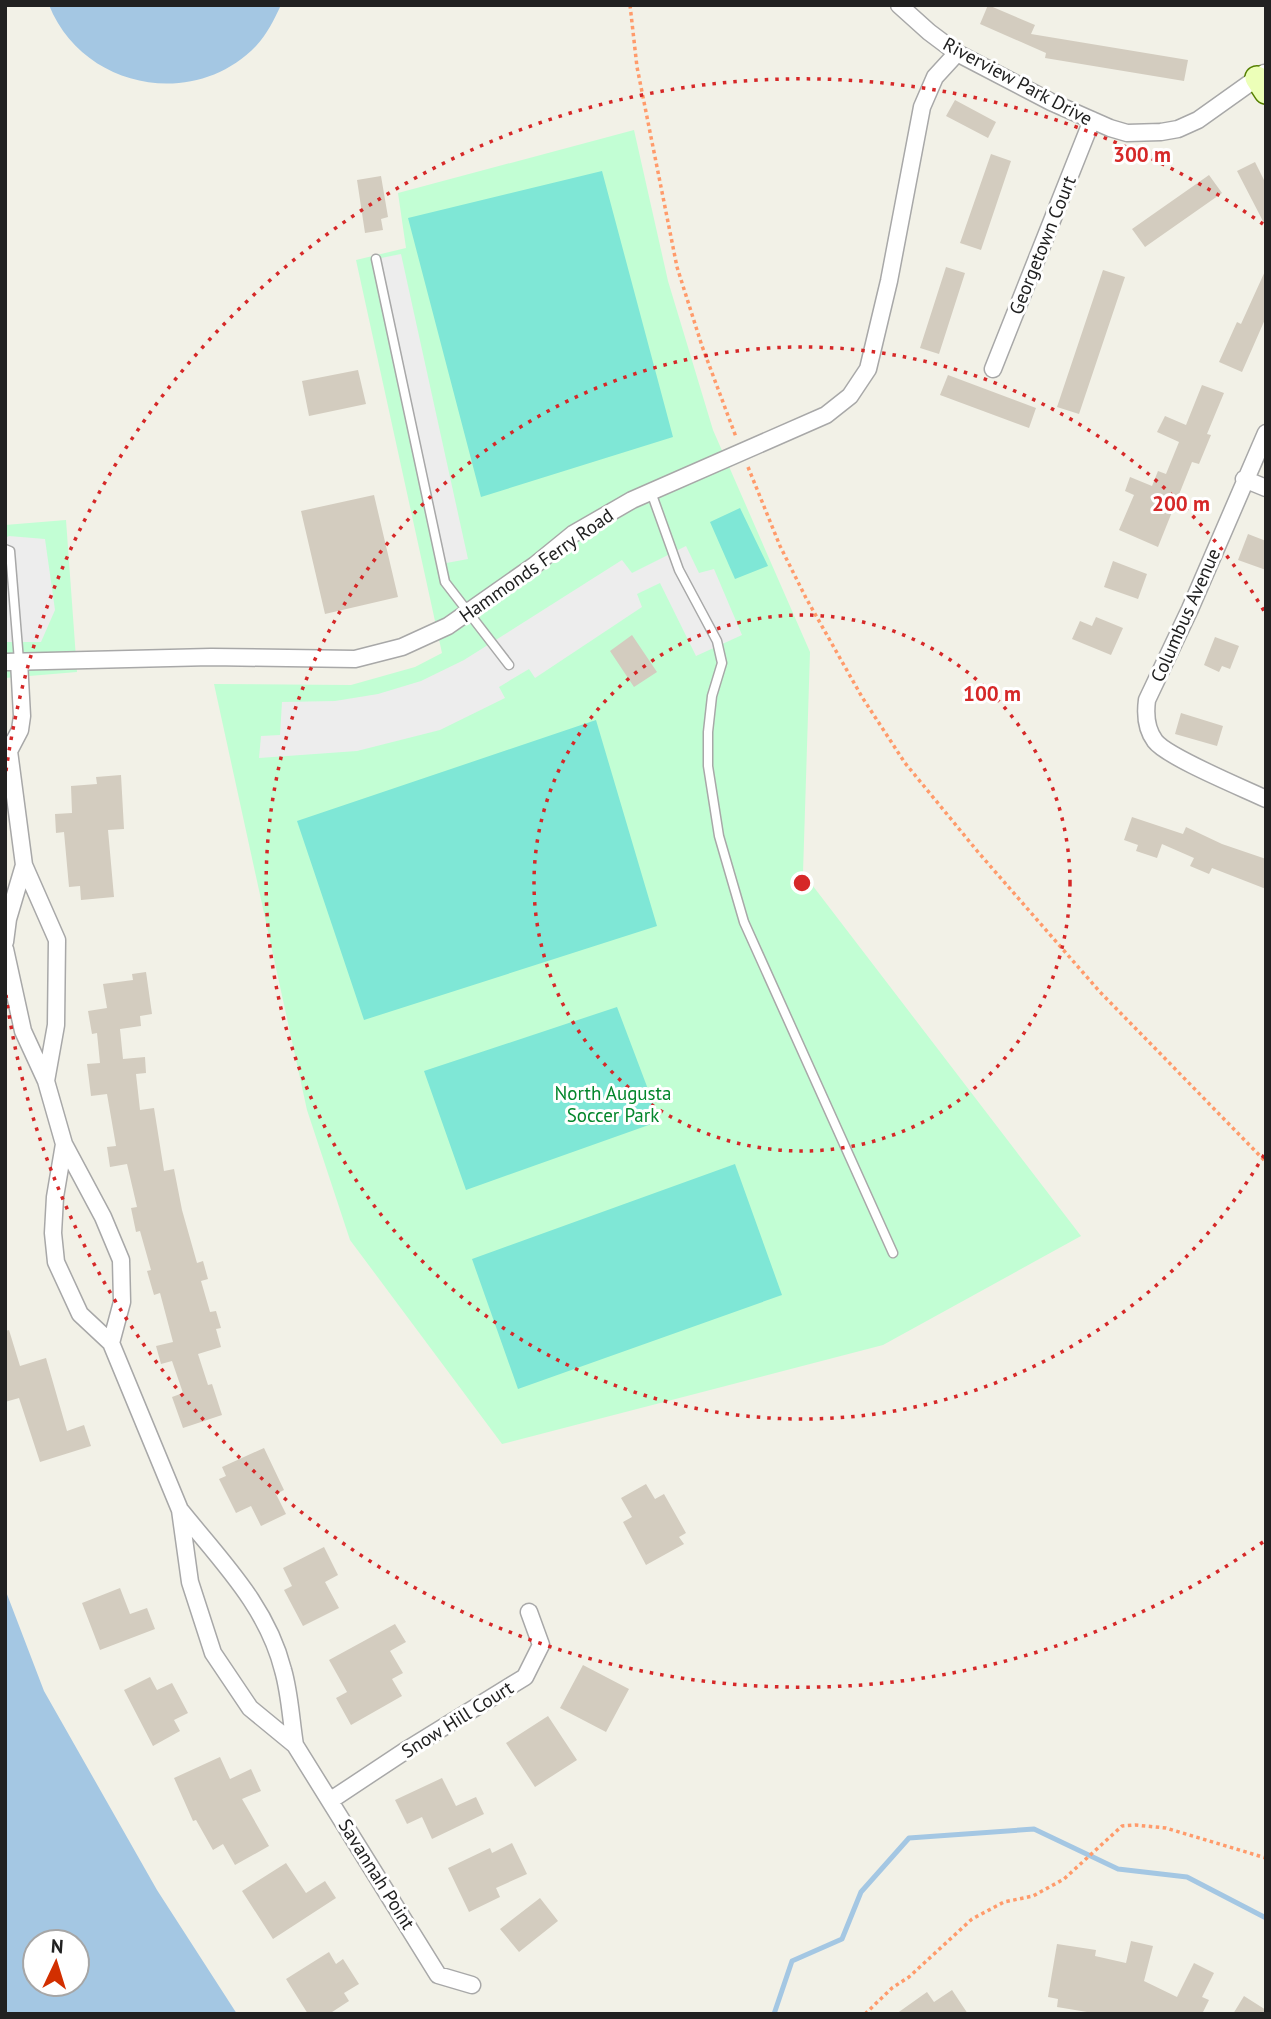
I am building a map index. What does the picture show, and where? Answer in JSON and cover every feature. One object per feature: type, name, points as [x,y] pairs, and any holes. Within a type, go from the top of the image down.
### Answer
[{"type":"street","name":"Riverview Park Drive","points":[[899,5],[957,53],[1051,102],[1127,133],[1144,134],[1178,129],[1263,81]]},
{"type":"street","name":"Hammonds Ferry Road","points":[[12,662],[211,657],[355,659],[378,654],[426,638],[602,516],[650,492],[826,415],[850,396],[867,369],[875,342],[922,107],[935,77],[957,53]]},
{"type":"street","name":"Georgetown Court","points":[[993,369],[1092,120]]},
{"type":"street","name":"Columbus Avenue","points":[[1266,433],[1190,609],[1147,700],[1146,722],[1155,742],[1163,750],[1266,799]]},
{"type":"street","points":[[1244,479],[1266,488]]},
{"type":"street","name":"Savannah Point","points":[[12,662],[22,716],[20,730],[7,748],[24,865],[57,940],[55,1025],[46,1081]]},
{"type":"street","name":"Savannah Point","points":[[5,942],[8,919],[24,865]]},
{"type":"street","name":"Savannah Point","points":[[5,949],[23,1031],[46,1081],[64,1144],[103,1217],[121,1260],[122,1302],[111,1343]]},
{"type":"street","name":"Savannah Point","points":[[64,1144],[55,1197],[53,1233],[56,1262],[80,1314],[111,1343],[180,1510],[190,1582],[213,1653],[250,1708],[295,1745],[438,1975],[472,1985]]},
{"type":"street","name":"Savannah Point","points":[[180,1510],[244,1587],[270,1633],[284,1670],[295,1745]]},
{"type":"street","name":"Snow Hill Court","points":[[331,1800],[525,1677],[541,1645],[529,1612]]},
{"type":"lane","points":[[376,258],[445,582],[509,665]]},
{"type":"lane","points":[[650,492],[679,570],[716,641],[722,663],[712,696],[708,766],[719,836],[744,922],[892,1253]]},
{"type":"lane","points":[[5,549],[10,551],[12,662]]},
{"type":"path","points":[[630,5],[637,67],[677,267],[702,346],[743,452],[780,546],[806,598],[862,697],[905,763],[978,852],[1100,992],[1266,1162]]},
{"type":"path","points":[[865,2014],[972,1919],[1004,1902],[1033,1896],[1064,1879],[1122,1826],[1166,1828],[1266,1858]]},
{"type":"green space","name":"North Augusta Soccer Park","points":[[634,130],[668,281],[713,430],[810,652],[803,873],[1081,1236],[883,1345],[502,1444],[350,1240],[307,1110],[214,684],[351,685],[415,667],[442,653],[356,260],[406,248],[398,193]]},
{"type":"green space","points":[[602,171],[673,437],[481,497],[408,218]]},
{"type":"green space","points":[[740,508],[768,566],[735,579],[710,522]]},
{"type":"green space","points":[[66,520],[77,672],[5,678],[5,525]]},
{"type":"green space","points":[[596,720],[657,926],[364,1020],[297,821]]},
{"type":"green space","points":[[617,1007],[660,1121],[466,1190],[424,1071]]},
{"type":"green space","points":[[735,1164],[782,1295],[518,1389],[472,1259]]},
{"type":"shaded area","points":[[49,5],[281,5],[256,46],[230,66],[202,79],[172,83],[141,81],[112,72],[86,56],[65,33]]},
{"type":"shaded area","points":[[401,254],[468,559],[441,564],[376,259]]},
{"type":"shaded area","points":[[5,538],[45,539],[55,610],[41,642],[5,642]]},
{"type":"shaded area","points":[[686,546],[699,573],[714,569],[742,635],[696,656],[660,583],[637,594],[642,607],[535,678],[529,669],[499,687],[505,698],[440,730],[357,751],[259,758],[261,736],[280,735],[282,702],[335,701],[378,694],[421,681],[464,660],[622,560],[632,573]]},
{"type":"shaded area","points":[[5,1589],[44,1691],[157,1890],[237,2014],[5,2014]]},
{"type":"building","points":[[988,5],[1035,25],[1031,34],[1188,60],[1184,81],[1045,58],[1046,53],[980,24]]},
{"type":"building","points":[[955,100],[996,122],[988,138],[946,116]]},
{"type":"building","points":[[991,154],[1011,161],[981,250],[960,243]]},
{"type":"building","points":[[1255,162],[1266,184],[1266,227],[1237,171]]},
{"type":"building","points":[[1209,175],[1222,193],[1145,247],[1132,229]]},
{"type":"building","points":[[381,176],[388,217],[381,219],[383,230],[365,233],[357,180]]},
{"type":"building","points":[[946,267],[965,273],[939,354],[920,348]]},
{"type":"building","points":[[1266,269],[1266,317],[1242,372],[1219,362],[1237,322],[1241,324]]},
{"type":"building","points":[[1103,270],[1125,277],[1079,414],[1057,407]]},
{"type":"building","points":[[358,370],[366,404],[309,416],[302,381]]},
{"type":"building","points":[[948,375],[1036,408],[1029,428],[940,395]]},
{"type":"building","points":[[1202,385],[1224,393],[1207,434],[1211,435],[1199,464],[1192,462],[1158,547],[1119,530],[1134,495],[1125,491],[1130,477],[1152,486],[1158,471],[1166,474],[1179,442],[1157,432],[1165,416],[1186,425]]},
{"type":"building","points":[[374,495],[398,597],[325,614],[301,511]]},
{"type":"building","points":[[1248,534],[1266,541],[1266,570],[1238,560]]},
{"type":"building","points":[[1113,561],[1147,574],[1138,599],[1104,587]]},
{"type":"building","points":[[1096,617],[1123,628],[1111,655],[1072,639],[1080,621],[1092,626]]},
{"type":"building","points":[[632,635],[657,672],[634,687],[610,651]]},
{"type":"building","points":[[1215,637],[1239,646],[1230,669],[1222,666],[1219,672],[1204,665]]},
{"type":"building","points":[[1181,713],[1223,726],[1217,746],[1175,734]]},
{"type":"building","points":[[121,775],[124,829],[108,830],[114,897],[81,900],[80,886],[69,887],[64,832],[56,833],[55,814],[72,813],[71,786],[97,784],[96,777]]},
{"type":"building","points":[[1132,817],[1183,834],[1186,827],[1222,844],[1266,859],[1266,889],[1212,868],[1209,874],[1190,866],[1194,858],[1162,844],[1157,858],[1136,851],[1138,845],[1124,840]]},
{"type":"building","points":[[146,972],[152,1014],[140,1016],[141,1026],[120,1029],[123,1059],[145,1057],[146,1073],[136,1074],[140,1110],[154,1108],[164,1171],[174,1169],[197,1263],[203,1261],[208,1279],[201,1281],[210,1312],[216,1311],[221,1328],[216,1329],[221,1347],[198,1354],[222,1415],[183,1428],[172,1397],[183,1393],[172,1361],[161,1364],[156,1346],[173,1342],[160,1293],[154,1295],[147,1271],[151,1270],[140,1231],[136,1232],[131,1208],[137,1207],[127,1164],[110,1167],[107,1147],[116,1146],[107,1094],[91,1096],[87,1064],[100,1063],[97,1033],[92,1034],[88,1011],[107,1008],[103,984],[133,980],[132,974]]},
{"type":"building","points":[[9,1330],[20,1366],[46,1358],[67,1431],[84,1425],[91,1446],[40,1462],[19,1398],[5,1402],[5,1331]]},
{"type":"building","points":[[264,1448],[284,1490],[276,1494],[286,1514],[261,1526],[251,1506],[236,1513],[219,1479],[226,1476],[222,1467]]},
{"type":"building","points":[[646,1484],[655,1499],[664,1494],[686,1533],[679,1537],[684,1544],[646,1565],[623,1522],[632,1517],[621,1498]]},
{"type":"building","points":[[324,1547],[338,1575],[325,1582],[339,1608],[303,1626],[284,1590],[292,1586],[283,1568]]},
{"type":"building","points":[[120,1588],[130,1614],[147,1608],[155,1629],[100,1650],[82,1603]]},
{"type":"building","points":[[395,1624],[406,1642],[390,1651],[403,1673],[392,1679],[402,1696],[351,1725],[336,1698],[347,1692],[329,1660]]},
{"type":"building","points":[[583,1665],[629,1689],[606,1732],[560,1708]]},
{"type":"building","points":[[150,1677],[157,1690],[172,1683],[188,1713],[174,1720],[180,1731],[153,1746],[124,1690]]},
{"type":"building","points":[[548,1716],[577,1760],[535,1787],[506,1743]]},
{"type":"building","points":[[220,1757],[230,1779],[251,1769],[261,1791],[242,1799],[269,1846],[235,1865],[223,1844],[213,1850],[196,1820],[193,1821],[174,1778]]},
{"type":"building","points":[[442,1778],[456,1806],[476,1797],[484,1814],[432,1839],[422,1817],[407,1824],[395,1800]]},
{"type":"building","points":[[512,1843],[527,1874],[496,1888],[500,1897],[469,1912],[448,1868],[490,1848],[492,1853]]},
{"type":"building","points":[[286,1863],[306,1893],[325,1881],[336,1898],[273,1939],[242,1891]]},
{"type":"building","points":[[540,1898],[558,1921],[519,1952],[500,1929]]},
{"type":"building","points":[[1131,1941],[1153,1946],[1144,1981],[1177,1997],[1194,1963],[1214,1973],[1202,1997],[1209,2000],[1202,2014],[1099,2014],[1057,2007],[1058,1999],[1048,1997],[1057,1944],[1096,1950],[1095,1956],[1126,1963]]},
{"type":"building","points":[[329,1952],[336,1964],[343,1959],[359,1984],[344,1993],[349,2001],[329,2014],[308,2014],[286,1979]]},
{"type":"building","points":[[952,1990],[968,2014],[896,2014],[927,1992],[934,2002]]},
{"type":"building","points":[[1244,1996],[1266,2010],[1266,2014],[1233,2014]]},
{"type":"waterway","points":[[774,2014],[792,1961],[842,1939],[861,1892],[909,1838],[1034,1829],[1118,1869],[1187,1877],[1266,1918]]}]
